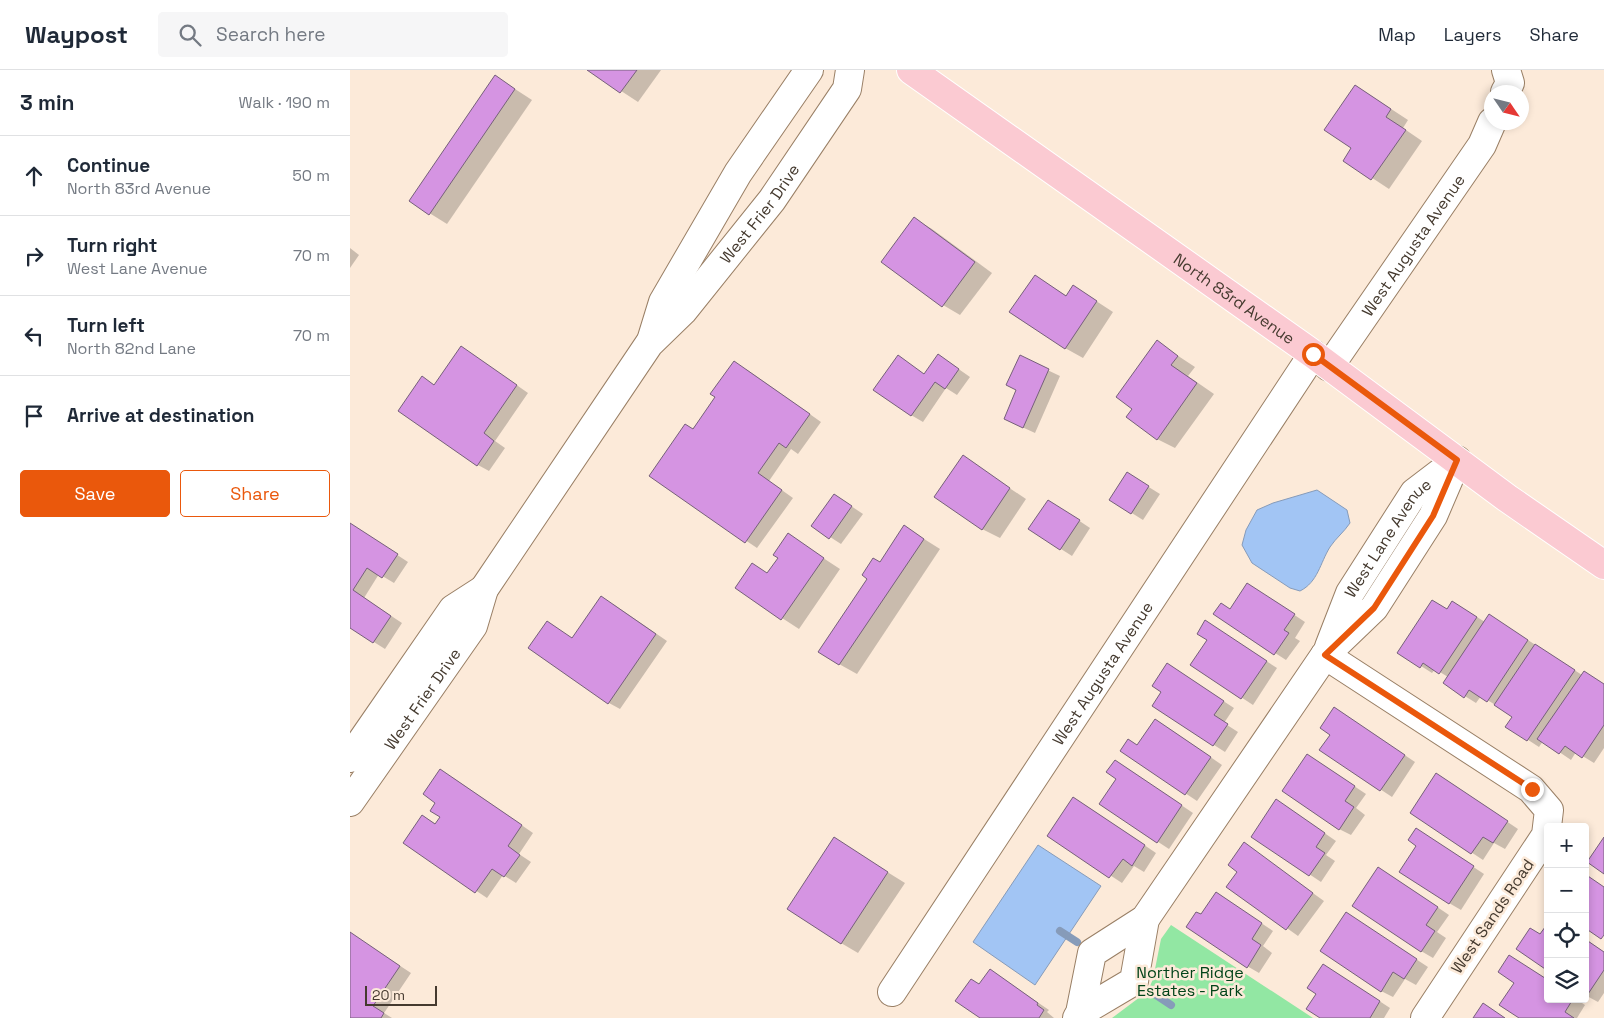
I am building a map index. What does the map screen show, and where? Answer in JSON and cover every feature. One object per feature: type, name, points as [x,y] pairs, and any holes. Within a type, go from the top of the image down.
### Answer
[{"type":"main road","name":"North 83rd Avenue","points":[[911,70],[1321,360],[1507,498],[1604,565]]},
{"type":"street","name":"West Frier Drive","points":[[649,344],[663,302],[738,173],[809,70]]},
{"type":"street","name":"West Frier Drive","points":[[350,802],[473,626],[484,589],[649,344],[683,311],[772,200],[847,89],[850,70]]},
{"type":"street","points":[[1506,70],[1509,85]]},
{"type":"street","name":"West Augusta Avenue","points":[[892,992],[1321,360],[1482,145],[1489,130]]},
{"type":"street","points":[[763,136],[799,160]]},
{"type":"street","name":"West Lane Avenue","points":[[1325,655],[1350,593],[1414,493],[1457,460]]},
{"type":"street","name":"West Lane Avenue","points":[[1079,1016],[1092,953],[1145,919],[1325,655],[1374,608],[1433,516],[1457,460]]},
{"type":"street","points":[[1364,572],[1387,587]]},
{"type":"street","name":"West Frier Drive","points":[[350,758],[453,609],[484,589]]},
{"type":"street","name":"West Sands Road","points":[[1325,655],[1532,789],[1549,810],[1546,835],[1425,1018]]},
{"type":"street","name":"West Lane Avenue","points":[[1079,1016],[1134,981],[1145,919]]},
{"type":"green space","name":"Norther Ridge Estates - Park","points":[[1171,925],[1313,1018],[1112,1018],[1148,991],[1153,979],[1161,939]]},
{"type":"water","points":[[1317,490],[1347,510],[1350,523],[1330,547],[1311,583],[1300,591],[1290,588],[1252,563],[1242,545],[1246,530],[1257,510],[1273,503]]},
{"type":"water","points":[[1038,845],[1101,886],[1035,985],[973,942]]},
{"type":"building","points":[[587,70],[637,70],[620,93]]},
{"type":"building","points":[[495,75],[515,89],[429,215],[409,201]]},
{"type":"building","points":[[1355,85],[1391,109],[1386,117],[1406,130],[1371,180],[1343,161],[1351,148],[1324,130]]},
{"type":"building","points":[[914,217],[975,262],[942,307],[881,262]]},
{"type":"building","points":[[1035,275],[1066,296],[1073,285],[1097,301],[1065,349],[1009,312]]},
{"type":"building","points":[[1157,340],[1178,356],[1171,365],[1197,383],[1157,440],[1126,417],[1132,409],[1116,397]]},
{"type":"building","points":[[461,346],[517,385],[484,433],[494,441],[477,466],[398,411],[422,376],[434,385]]},
{"type":"building","points":[[938,354],[959,369],[945,389],[935,382],[911,416],[873,390],[898,355],[924,374]]},
{"type":"building","points":[[1020,355],[1049,369],[1023,428],[1004,419],[1016,390],[1006,385]]},
{"type":"building","points":[[734,361],[810,414],[786,448],[779,443],[758,473],[782,490],[745,543],[649,476],[685,424],[693,429],[715,397],[710,394]]},
{"type":"building","points":[[963,455],[1010,488],[982,530],[934,497]]},
{"type":"building","points":[[1127,472],[1149,486],[1131,514],[1109,500]]},
{"type":"building","points":[[834,494],[852,506],[829,539],[811,526]]},
{"type":"building","points":[[1048,500],[1080,520],[1060,550],[1028,529]]},
{"type":"building","points":[[350,523],[398,554],[382,578],[367,568],[353,590],[391,616],[373,643],[350,628]]},
{"type":"building","points":[[904,525],[924,539],[839,665],[818,652],[867,579],[862,575],[873,558],[880,562]]},
{"type":"building","points":[[788,533],[824,558],[781,620],[735,588],[752,563],[767,573],[778,558],[773,555]]},
{"type":"building","points":[[1247,583],[1295,614],[1284,630],[1289,633],[1274,655],[1213,614],[1221,603],[1230,609]]},
{"type":"building","points":[[601,596],[656,634],[608,704],[528,648],[547,621],[572,638]]},
{"type":"building","points":[[1432,600],[1447,609],[1452,601],[1477,617],[1439,674],[1423,663],[1420,668],[1397,653]]},
{"type":"building","points":[[1489,614],[1528,640],[1487,702],[1469,690],[1464,698],[1443,683]]},
{"type":"building","points":[[1205,620],[1267,661],[1241,699],[1190,665],[1207,640],[1197,634]]},
{"type":"building","points":[[1535,644],[1575,670],[1527,741],[1505,727],[1512,717],[1494,705]]},
{"type":"building","points":[[1167,663],[1224,701],[1214,715],[1228,724],[1213,746],[1152,706],[1161,692],[1152,686]]},
{"type":"building","points":[[1584,671],[1604,684],[1604,725],[1582,758],[1565,746],[1559,754],[1537,739]]},
{"type":"building","points":[[1334,707],[1405,755],[1380,791],[1319,750],[1330,735],[1320,728]]},
{"type":"building","points":[[1155,719],[1211,757],[1185,795],[1120,751],[1128,739],[1137,745]]},
{"type":"building","points":[[1307,754],[1355,786],[1345,801],[1354,807],[1339,830],[1282,791]]},
{"type":"building","points":[[1115,760],[1182,805],[1157,843],[1099,804],[1116,779],[1106,772]]},
{"type":"building","points":[[440,769],[522,825],[508,846],[520,855],[504,877],[492,869],[475,893],[403,843],[422,815],[435,824],[440,817],[430,811],[435,803],[423,794]]},
{"type":"building","points":[[1436,773],[1508,821],[1493,843],[1483,837],[1471,854],[1410,813]]},
{"type":"building","points":[[1073,797],[1145,845],[1132,866],[1123,859],[1109,878],[1047,836]]},
{"type":"building","points":[[1276,799],[1325,833],[1316,847],[1325,853],[1309,876],[1251,837]]},
{"type":"building","points":[[1416,828],[1474,866],[1449,904],[1399,872],[1416,846],[1408,840]]},
{"type":"building","points":[[834,837],[888,872],[841,944],[787,909]]},
{"type":"building","points":[[1604,837],[1604,874],[1589,863],[1589,859]]},
{"type":"building","points":[[1244,842],[1313,893],[1286,930],[1226,887],[1237,872],[1228,865]]},
{"type":"building","points":[[1378,867],[1438,907],[1426,925],[1435,931],[1421,952],[1352,906]]},
{"type":"building","points":[[1589,877],[1604,887],[1604,935],[1601,939],[1589,931]]},
{"type":"building","points":[[1216,892],[1262,923],[1252,939],[1261,945],[1247,968],[1186,927],[1196,912],[1201,914]]},
{"type":"building","points":[[1346,912],[1417,959],[1404,979],[1393,972],[1381,992],[1320,951]]},
{"type":"building","points":[[1530,928],[1540,934],[1544,928],[1544,968],[1516,949]]},
{"type":"building","points":[[350,932],[400,966],[373,1006],[384,1013],[381,1018],[350,1018]]},
{"type":"building","points":[[1589,942],[1604,952],[1604,970],[1589,992]]},
{"type":"building","points":[[1509,955],[1544,977],[1544,1003],[1571,1003],[1565,1012],[1574,1018],[1519,1018],[1499,1005],[1514,983],[1498,972]]},
{"type":"building","points":[[1323,964],[1380,1001],[1370,1018],[1320,1018],[1306,1009],[1316,994],[1307,988]]},
{"type":"building","points":[[990,969],[1038,1003],[1037,1005],[1044,1010],[1039,1018],[980,1018],[955,1001],[971,979],[979,984]]},
{"type":"building","points":[[1483,1003],[1505,1018],[1473,1018]]},
{"type":"waterway","points":[[1060,931],[1077,942]]},
{"type":"waterway","points":[[1153,993],[1171,1005]]},
{"type":"route","points":[[1313,354],[1457,460],[1438,508],[1374,608],[1325,655],[1532,789]]}]
